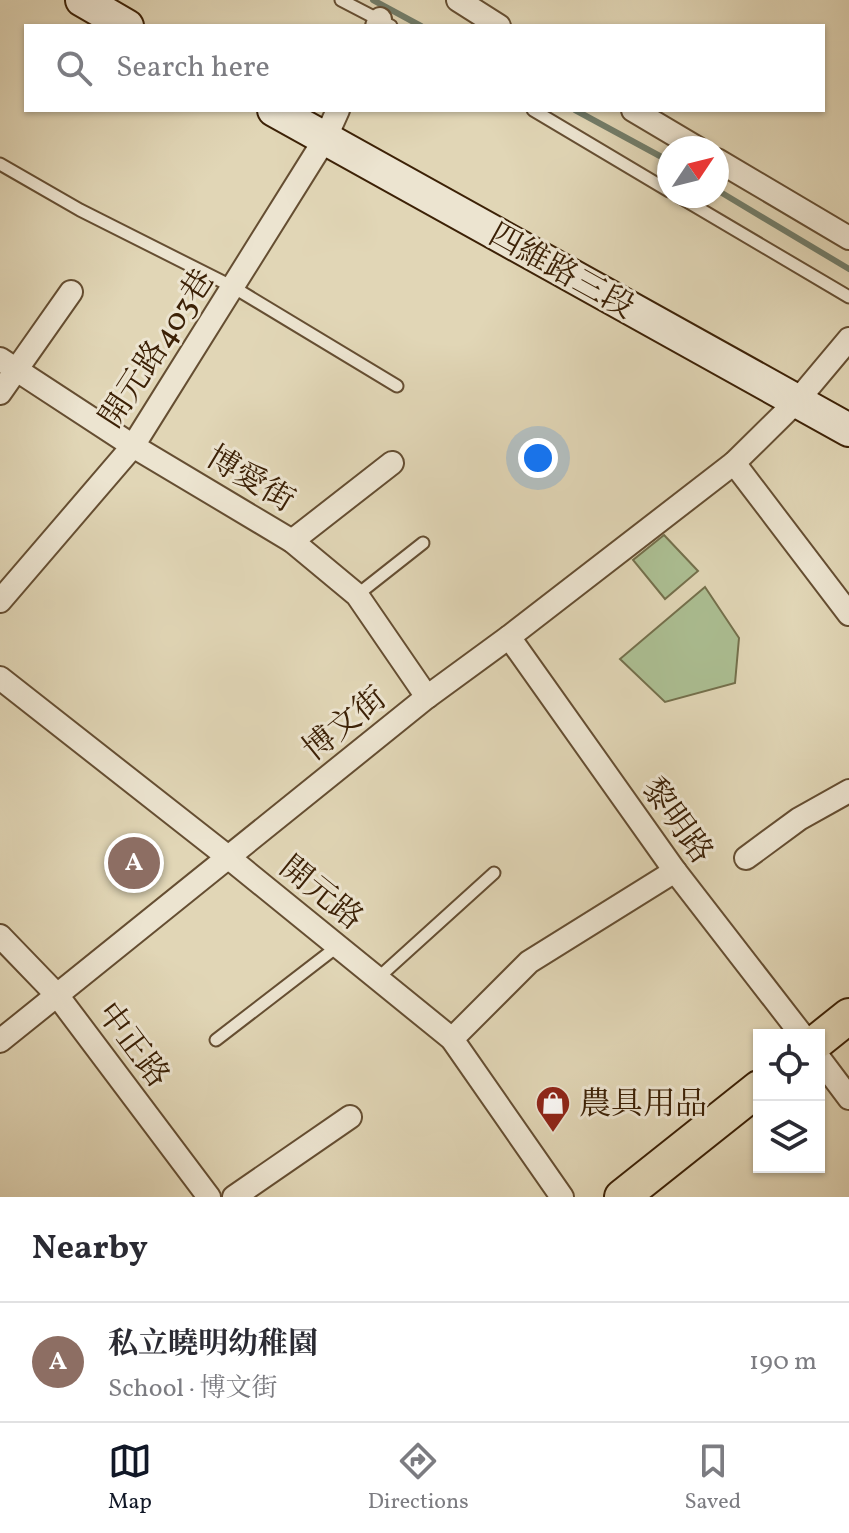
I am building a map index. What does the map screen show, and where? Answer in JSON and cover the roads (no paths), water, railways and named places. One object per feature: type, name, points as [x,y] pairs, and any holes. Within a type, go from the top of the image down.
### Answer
[{"type":"main road","points":[[825,1035],[849,1016]]},
{"type":"main road","points":[[622,1197],[753,1093]]},
{"type":"street","points":[[82,0],[124,24]]},
{"type":"street","points":[[458,0],[496,24]]},
{"type":"street","name":"四維路三段","points":[[282,112],[331,124],[849,430]]},
{"type":"street","points":[[636,112],[677,136]]},
{"type":"street","name":"開元路403巷","points":[[0,601],[133,446],[331,124]]},
{"type":"street","points":[[729,167],[849,238]]},
{"type":"street","points":[[0,393],[8,364],[71,292]]},
{"type":"street","name":"博文街","points":[[0,1041],[427,697],[734,463],[797,401],[849,339]]},
{"type":"street","name":"博愛街","points":[[8,364],[133,446],[292,541],[357,595],[427,697]]},
{"type":"street","points":[[292,541],[392,463]]},
{"type":"street","points":[[734,463],[849,614]]},
{"type":"street","name":"黎明路","points":[[509,637],[675,871],[797,1029]]},
{"type":"street","name":"開元路","points":[[0,678],[228,857],[452,1039],[562,1197]]},
{"type":"street","points":[[746,858],[799,819],[849,791]]},
{"type":"street","points":[[452,1039],[529,962],[675,871]]},
{"type":"street","name":"中正路","points":[[0,936],[57,995],[209,1197]]},
{"type":"street","points":[[825,1066],[849,1098]]},
{"type":"street","points":[[234,1197],[350,1117]]},
{"type":"lane","points":[[341,0],[383,24]]},
{"type":"lane","points":[[536,112],[657,184]]},
{"type":"lane","points":[[0,164],[80,210],[233,287],[397,386]]},
{"type":"lane","points":[[698,208],[849,297]]},
{"type":"lane","points":[[357,595],[423,543]]},
{"type":"lane","points":[[378,978],[494,873]]},
{"type":"lane","points":[[216,1040],[338,946]]},
{"type":"waterway","points":[[373,0],[417,24]]},
{"type":"waterway","points":[[579,112],[657,154]]},
{"type":"waterway","points":[[729,197],[849,269]]},
{"type":"place","name":"私立曉明幼稚園","points":[[134,863]]},
{"type":"place","name":"農具用品","points":[[553,1134]]}]
